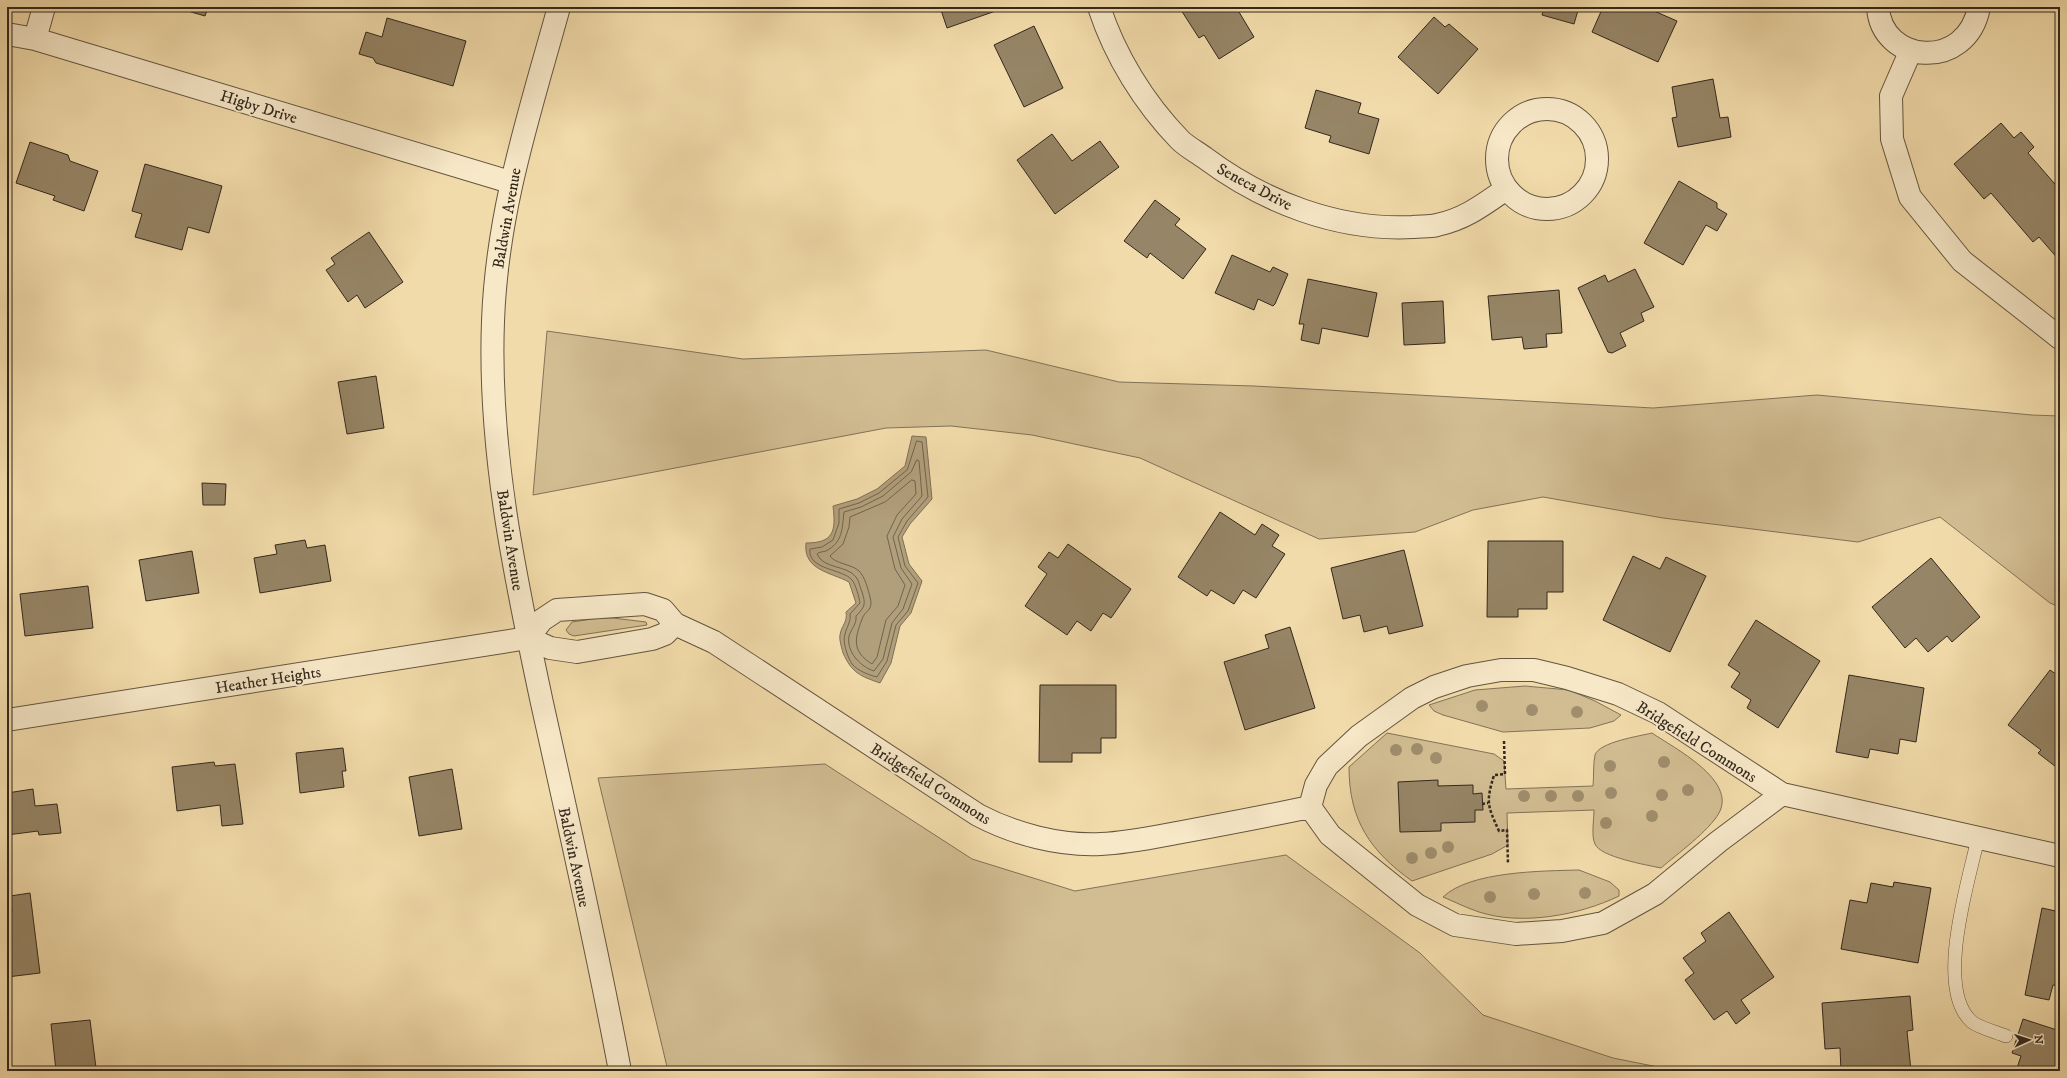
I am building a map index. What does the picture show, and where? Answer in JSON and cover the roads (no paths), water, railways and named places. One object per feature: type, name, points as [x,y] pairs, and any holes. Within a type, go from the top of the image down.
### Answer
[{"type":"street","points":[[35,39],[44,7]]},
{"type":"street","name":"Baldwin Avenue","points":[[559,7],[510,182],[500,240],[493,320],[496,446],[507,525],[528,638],[620,1071]]},
{"type":"street","name":"Seneca Drive","points":[[1099,7],[1109,36],[1141,93],[1181,140],[1223,172],[1285,204],[1335,220],[1393,228],[1436,225],[1471,214],[1506,189]]},
{"type":"street","points":[[1878,7],[1884,28],[1895,42],[1910,50],[1928,54],[1949,49],[1964,38],[1976,20],[1979,7]]},
{"type":"street","name":"Higby Drive","points":[[7,34],[35,39],[510,182]]},
{"type":"street","points":[[1910,50],[1891,96],[1892,140],[1910,197],[1962,261],[2060,338]]},
{"type":"street","points":[[1537,108],[1554,108],[1576,118],[1589,130],[1597,149],[1597,167],[1592,183],[1580,197],[1565,206],[1548,210],[1531,207],[1518,201],[1506,189],[1499,177],[1496,160],[1498,142],[1507,127],[1520,115],[1537,108]]},
{"type":"street","name":"Bridgefield Commons","points":[[528,638],[542,620],[557,610],[645,604],[663,610],[676,624],[714,642],[978,816],[999,826],[1020,833],[1066,843],[1106,844],[1132,842],[1310,807],[1316,785],[1327,766],[1359,736],[1390,712],[1434,687],[1467,676],[1501,670],[1534,670],[1567,678],[1618,694],[1658,713],[1782,794],[2060,856]]},
{"type":"street","points":[[528,638],[550,648],[578,652],[652,639],[665,634],[676,624]]},
{"type":"street","name":"Heather Heights","points":[[7,720],[528,638]]},
{"type":"street","points":[[1310,807],[1330,835],[1417,905],[1455,925],[1516,934],[1562,931],[1603,923],[1655,894],[1718,842],[1782,794]]},
{"type":"lane","points":[[1978,838],[1957,932],[1954,981],[1960,1006],[1972,1022],[2006,1036]]},
{"type":"water","points":[[912,436],[926,437],[932,499],[910,524],[902,537],[909,564],[922,581],[911,613],[900,626],[891,663],[880,683],[857,673],[846,660],[843,653],[840,637],[846,619],[846,612],[856,603],[849,582],[813,565],[806,552],[806,543],[822,541],[828,538],[831,534],[834,522],[833,506],[857,499],[877,489],[905,466]]}]
